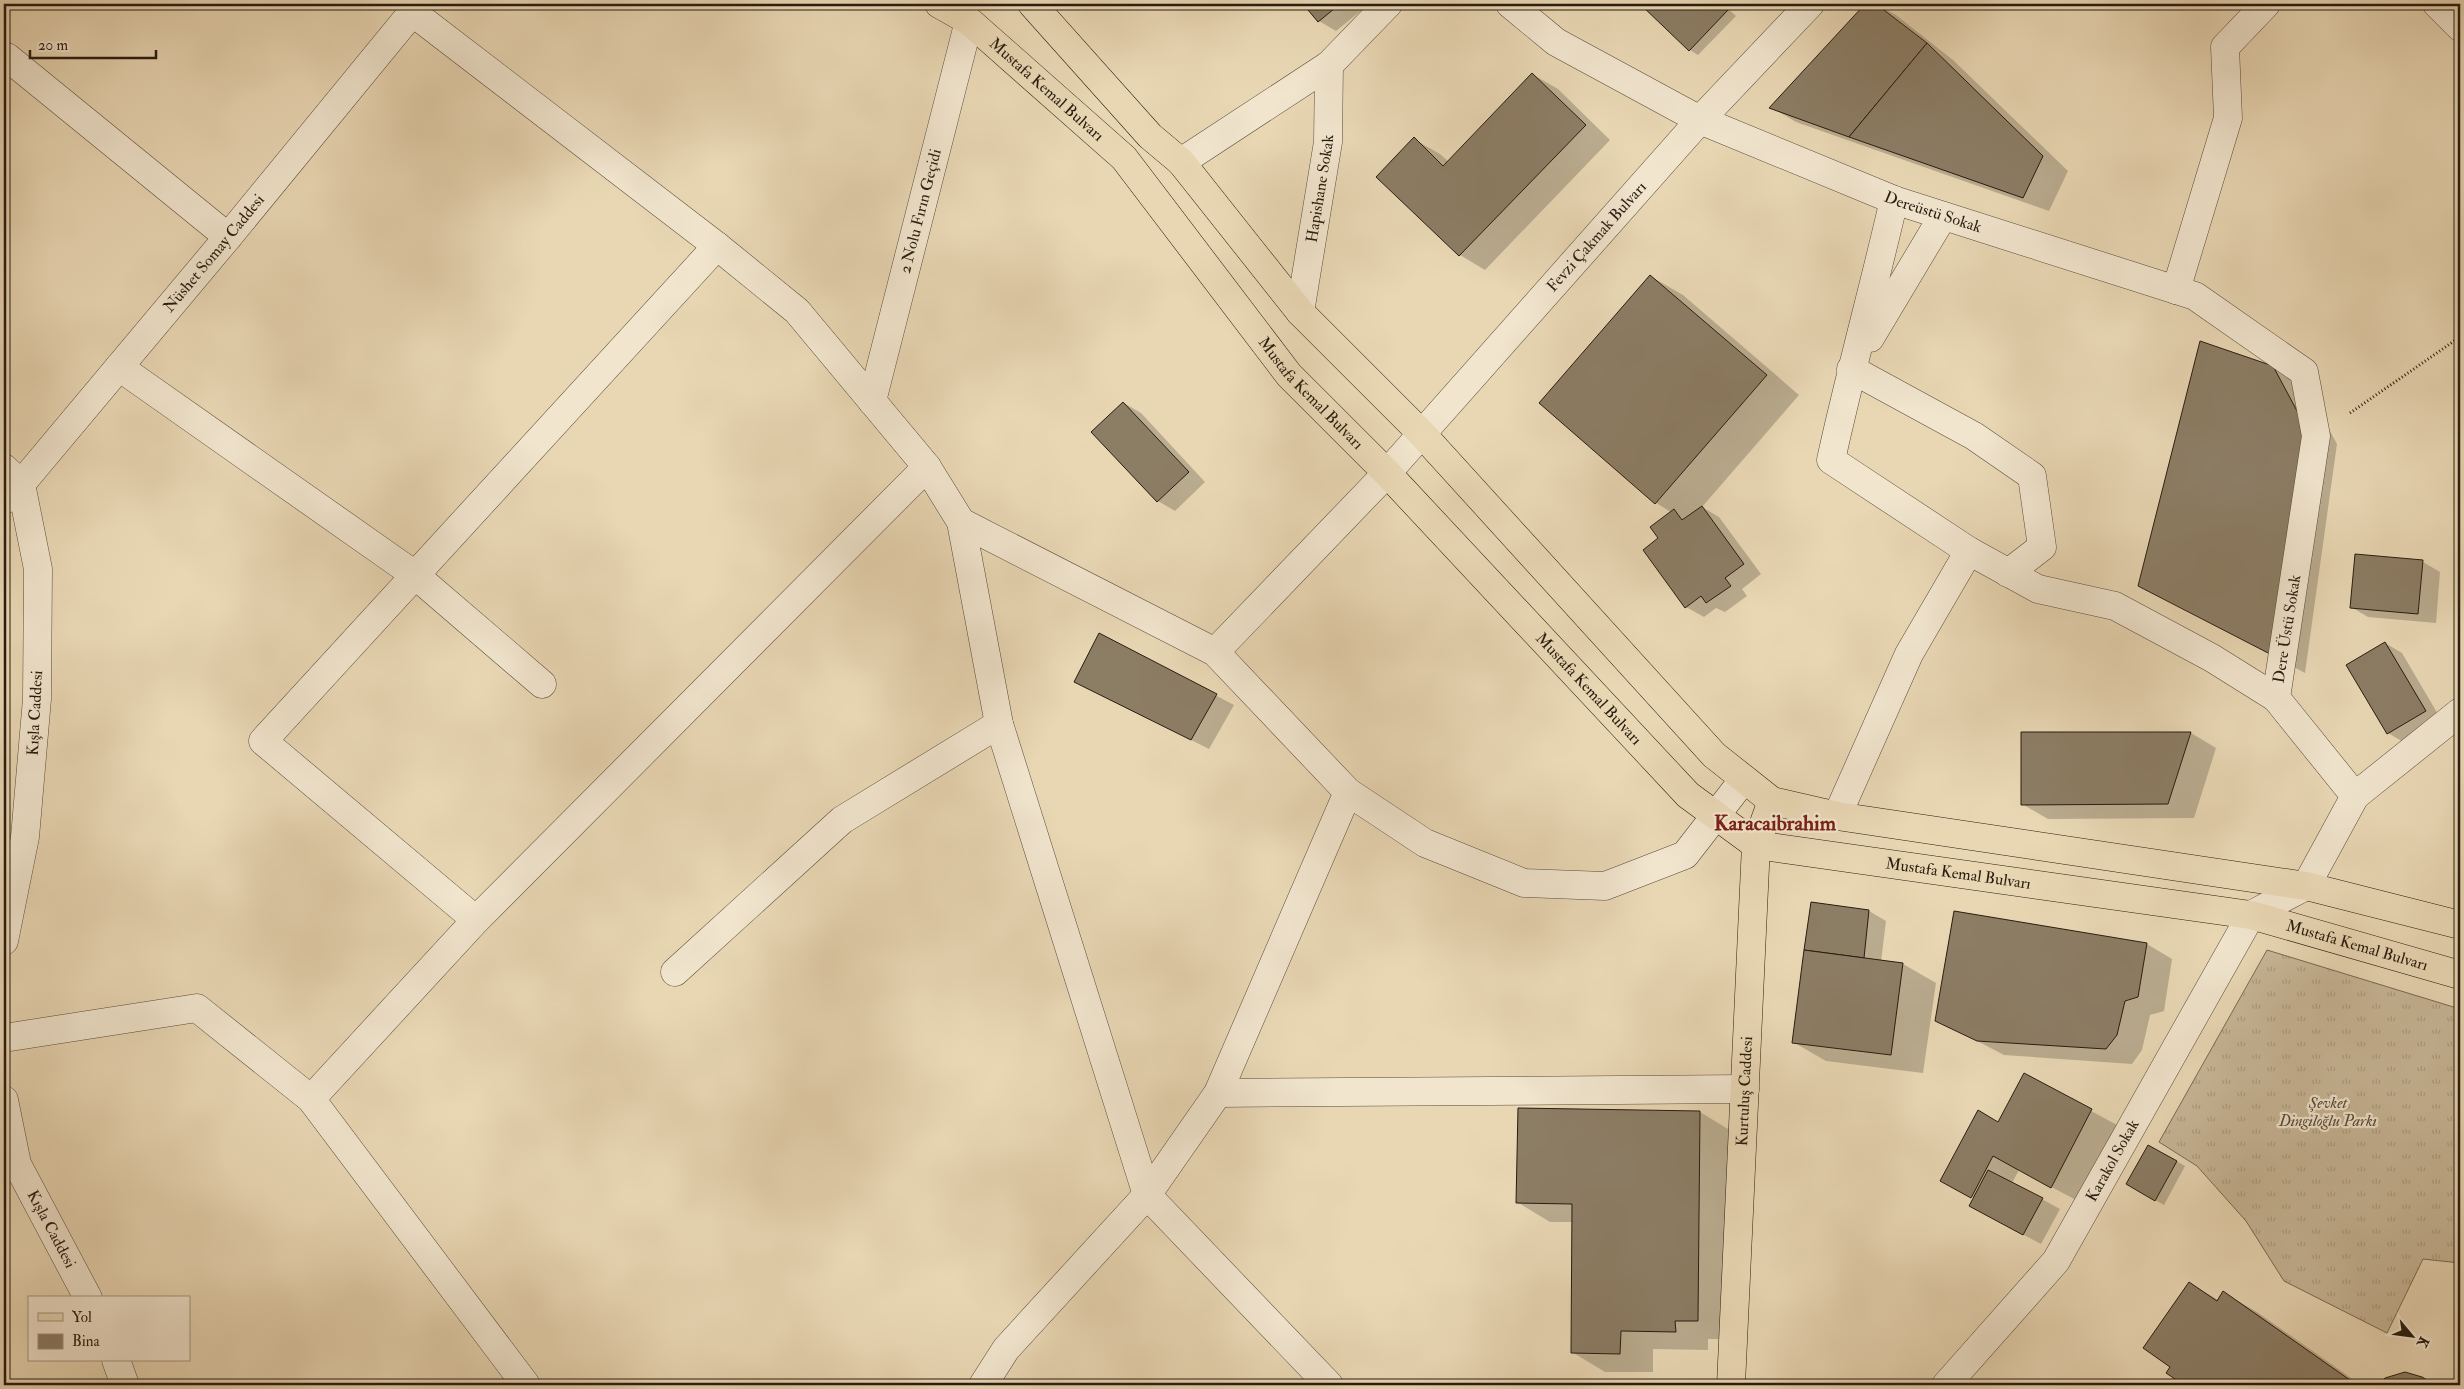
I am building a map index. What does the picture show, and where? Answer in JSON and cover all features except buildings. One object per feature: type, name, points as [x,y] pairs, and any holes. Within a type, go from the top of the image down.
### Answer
[{"type":"main road","name":"Mustafa Kemal Bulvarı","points":[[939,4],[970,21],[1124,158],[1289,374],[1387,473],[1688,795],[1756,845],[2251,915],[2460,975]]},
{"type":"main road","points":[[1032,4],[1150,136],[1181,162],[1300,312],[1422,434],[1714,755],[1772,802],[1836,816],[2306,886],[2460,925]]},
{"type":"main road","name":"Kurtuluş Caddesi","points":[[1731,1385],[1756,845],[1772,802]]},
{"type":"street","points":[[1181,162],[1329,65],[1388,4]]},
{"type":"street","name":"Dereüstü Sokak","points":[[1510,4],[1556,42],[1700,120],[1894,200],[2195,296],[2304,372],[2316,436]]},
{"type":"street","name":"Fevzi Çakmak Bulvarı","points":[[1215,652],[1387,473],[1700,120],[1810,4]]},
{"type":"street","points":[[2176,290],[2228,118],[2225,47],[2266,4]]},
{"type":"street","points":[[2438,4],[2460,28]]},
{"type":"street","points":[[416,8],[797,311],[927,467],[960,522],[999,724],[1147,1194],[1329,1385]]},
{"type":"street","name":"Nüshet Somay Caddesi","points":[[10,484],[119,368],[416,8]]},
{"type":"street","name":"2 Nolu Fırın Geçidi","points":[[872,401],[970,21]]},
{"type":"street","points":[[4,61],[7,57],[228,237]]},
{"type":"street","name":"Hapishane Sokak","points":[[1300,312],[1328,142],[1329,65]]},
{"type":"street","points":[[1894,200],[1875,284],[1851,369],[1831,460],[1969,551],[2008,573],[2038,589],[2115,606],[2212,658],[2276,698]]},
{"type":"street","points":[[1851,369],[1943,216]]},
{"type":"street","points":[[476,920],[263,741],[717,246]]},
{"type":"street","points":[[119,368],[415,575],[542,684]]},
{"type":"street","points":[[1851,369],[1974,436],[2032,476],[2042,547],[2008,573]]},
{"type":"street","name":"Dere Üstü Sokak","points":[[2316,436],[2276,698],[2355,796]]},
{"type":"street","points":[[311,1098],[476,920],[927,467]]},
{"type":"street","name":"Kışla Caddesi","points":[[4,941],[25,837],[37,699],[38,569],[10,484]]},
{"type":"street","points":[[960,522],[1215,652],[1348,792],[1425,843],[1524,883],[1605,886],[1685,856],[1744,779]]},
{"type":"street","points":[[1836,816],[1909,654],[1969,551]]},
{"type":"street","points":[[2251,915],[2306,886],[2355,796],[2460,712]]},
{"type":"street","points":[[674,972],[842,820],[999,724]]},
{"type":"street","points":[[983,1385],[1006,1348],[1147,1194],[1218,1093],[1348,792]]},
{"type":"street","name":"Karakol Sokak","points":[[1946,1385],[2056,1261],[2251,915]]},
{"type":"street","points":[[4,1038],[197,1008],[311,1098],[526,1385]]},
{"type":"street","points":[[1218,1093],[1745,1089]]},
{"type":"street","name":"Kışla Caddesi","points":[[4,1100],[18,1164],[87,1296]]},
{"type":"street","points":[[117,1362],[125,1385]]},
{"type":"path","points":[[2316,436],[2460,336]]},
{"type":"green space","name":"Şevket Dingiloğlu Parkı","points":[[2267,950],[2460,1009],[2460,1263],[2423,1259],[2387,1333],[2284,1281],[2246,1221],[2197,1166],[2159,1142]]},
{"type":"district","name":"Karacaibrahim","points":[[1775,823]]}]
